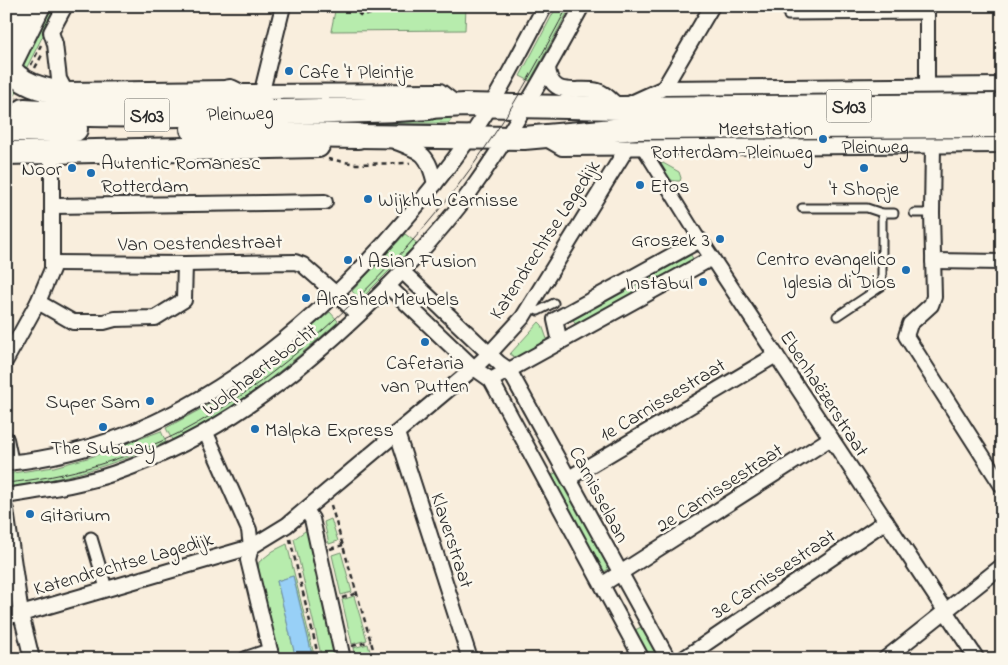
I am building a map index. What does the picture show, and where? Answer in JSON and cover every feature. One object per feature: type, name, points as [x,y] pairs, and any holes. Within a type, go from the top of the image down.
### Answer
[{"type":"highway","points":[[230,92],[266,102]]},
{"type":"highway","name":"Pleinweg","points":[[369,136],[289,136],[213,129],[19,120],[266,102],[391,110],[429,108]]},
{"type":"main road","points":[[7,64],[22,6]]},
{"type":"main road","points":[[7,64],[40,6]]},
{"type":"main road","name":"Pleinweg","points":[[7,64],[28,83],[41,89],[66,94],[230,92]]},
{"type":"main road","name":"Pleinweg","points":[[429,108],[458,106],[620,108],[1002,105]]},
{"type":"main road","name":"Pleinweg","points":[[6,153],[194,150],[222,147],[358,146],[369,136],[543,136],[636,128],[1002,126]]},
{"type":"street","points":[[65,6],[51,32],[55,44],[58,80],[66,94]]},
{"type":"street","points":[[266,102],[283,6]]},
{"type":"street","name":"Wolphaertsbocht","points":[[9,463],[71,452],[108,441],[160,420],[221,386],[261,358],[336,294],[372,258],[435,184],[491,106],[545,6]]},
{"type":"street","name":"Wolphaertsbocht","points":[[6,496],[41,491],[113,474],[172,450],[206,433],[246,408],[290,375],[403,272],[451,217],[507,137],[582,6]]},
{"type":"street","points":[[664,88],[712,6]]},
{"type":"street","points":[[927,85],[928,11]]},
{"type":"street","points":[[548,68],[550,79],[559,87],[569,90],[598,91],[620,108]]},
{"type":"street","name":"Pleinweg","points":[[620,108],[664,88],[1002,85]]},
{"type":"street","name":"Pleinweg","points":[[266,102],[440,91],[458,106]]},
{"type":"street","name":"Pleinweg","points":[[369,136],[421,152],[428,161],[435,184]]},
{"type":"street","name":"Pleinweg","points":[[543,136],[562,148],[1002,145]]},
{"type":"street","points":[[933,146],[934,297],[932,305],[910,324],[906,336],[1002,486]]},
{"type":"street","name":"Ebenhaëzerstraat","points":[[642,147],[700,240],[977,659]]},
{"type":"street","name":"Katendrechtse Lagedijk","points":[[6,616],[21,614],[251,547],[287,525],[474,368],[523,317],[627,148]]},
{"type":"street","points":[[6,360],[51,274],[53,263],[52,152]]},
{"type":"street","points":[[52,206],[325,202]]},
{"type":"street","points":[[560,342],[555,320],[700,240]]},
{"type":"street","points":[[490,380],[712,258]]},
{"type":"street","points":[[933,261],[1002,262]]},
{"type":"street","name":"Van Oestendestraat","points":[[53,263],[185,264],[295,262],[303,265],[336,294]]},
{"type":"street","points":[[38,302],[73,322],[104,322],[115,318],[156,318],[184,300],[185,264]]},
{"type":"street","name":"Carnisselaan","points":[[403,272],[489,354],[509,370],[668,659]]},
{"type":"street","name":"Carnisselaan","points":[[388,286],[474,368],[490,380],[603,584],[642,659]]},
{"type":"street","points":[[336,294],[358,315]]},
{"type":"street","name":"1e Carnissestraat","points":[[569,478],[776,355]]},
{"type":"street","points":[[206,433],[249,530],[251,547],[248,560],[271,655],[246,659]]},
{"type":"street","name":"Klaverstraat","points":[[397,433],[470,659]]},
{"type":"street","points":[[6,438],[9,463]]},
{"type":"street","name":"2e Carnissestraat","points":[[603,584],[831,438]]},
{"type":"street","points":[[6,510],[21,614],[32,659]]},
{"type":"street","points":[[306,510],[312,519],[342,654]]},
{"type":"street","name":"3e Carnissestraat","points":[[683,659],[886,521]]},
{"type":"street","points":[[92,538],[106,588]]},
{"type":"street","points":[[885,659],[1002,566]]},
{"type":"lane","points":[[788,16],[928,11]]},
{"type":"lane","points":[[802,208],[867,208],[882,213],[894,213]]},
{"type":"lane","points":[[837,316],[882,286],[882,213]]},
{"type":"lane","points":[[914,213],[932,213]]},
{"type":"lane","points":[[529,307],[538,311],[554,303]]},
{"type":"path","points":[[352,6],[360,15],[367,15],[397,6]]},
{"type":"path","points":[[328,492],[376,659]]},
{"type":"path","points":[[287,525],[319,659]]},
{"type":"path","points":[[331,601],[357,593]]},
{"type":"path","points":[[342,654],[371,641]]},
{"type":"green space","points":[[48,6],[58,6],[25,71],[21,65]]},
{"type":"green space","points":[[336,6],[466,6],[465,30],[331,31]]},
{"type":"green space","points":[[557,6],[571,6],[530,81],[520,76]]},
{"type":"green space","points":[[10,84],[19,88],[6,112],[6,91]]},
{"type":"green space","points":[[456,112],[449,123],[268,124]]},
{"type":"green space","points":[[663,163],[679,172],[680,181],[664,177],[659,164]]},
{"type":"green space","points":[[405,234],[417,243],[359,299],[352,291]]},
{"type":"green space","points":[[691,255],[695,263],[654,285],[648,273],[653,271],[655,275]]},
{"type":"green space","points":[[636,280],[643,292],[578,328],[573,320],[635,286],[633,282]]},
{"type":"green space","points":[[330,312],[338,321],[337,323],[279,372],[217,416],[172,440],[166,428],[214,402],[256,373]]},
{"type":"green space","points":[[539,322],[547,339],[544,344],[516,358],[510,354]]},
{"type":"green space","points":[[161,431],[166,442],[127,458],[68,476],[6,487],[6,474],[54,467],[91,457]]},
{"type":"green space","points":[[559,471],[610,564],[610,568],[604,572],[599,571],[548,477]]},
{"type":"green space","points":[[331,519],[338,541],[329,544],[324,522]]},
{"type":"green space","points":[[305,531],[311,531],[341,659],[322,659],[294,539]]},
{"type":"green space","points":[[287,544],[315,659],[313,659],[293,576],[277,581],[296,659],[278,659],[258,569],[259,562],[273,551]]},
{"type":"green space","points":[[341,552],[352,592],[341,595],[332,555]]},
{"type":"green space","points":[[354,596],[367,640],[352,644],[342,600]]},
{"type":"green space","points":[[643,626],[659,656],[654,659],[647,659],[633,631]]},
{"type":"green space","points":[[368,644],[372,659],[355,659],[353,648]]},
{"type":"water","points":[[293,576],[313,659],[296,659],[277,581]]},
{"type":"tunnel","points":[[6,107],[24,111]]},
{"type":"tram line","points":[[6,483],[52,476],[97,465],[162,441],[229,404],[300,350],[354,302],[404,250],[451,195],[513,104],[568,6]]},
{"type":"place","name":"Cafe 't Pleintje","points":[[289,71]]},
{"type":"place","name":"Meetstation Rotterdam-Pleinweg","points":[[823,139]]},
{"type":"place","name":"Noor","points":[[72,168]]},
{"type":"place","name":"'t Shopje","points":[[864,168]]},
{"type":"place","name":"Autentic Romanesc Rotterdam","points":[[91,173]]},
{"type":"place","name":"Etos","points":[[640,185]]},
{"type":"place","name":"Wijkhub Carnisse","points":[[368,199]]},
{"type":"place","name":"Groszek 3","points":[[720,239]]},
{"type":"place","name":"I Asian Fusion","points":[[348,260]]},
{"type":"place","name":"Centro evangelico Iglesia di Dios","points":[[906,270]]},
{"type":"place","name":"Instabul","points":[[703,282]]},
{"type":"place","name":"Alrashed Meubels","points":[[306,298]]},
{"type":"place","name":"Cafetaria van Putten","points":[[425,342]]},
{"type":"place","name":"Super Sam","points":[[150,401]]},
{"type":"place","name":"The Subway","points":[[103,427]]},
{"type":"place","name":"Malpka Express","points":[[255,429]]},
{"type":"place","name":"Gitarium","points":[[30,514]]}]
